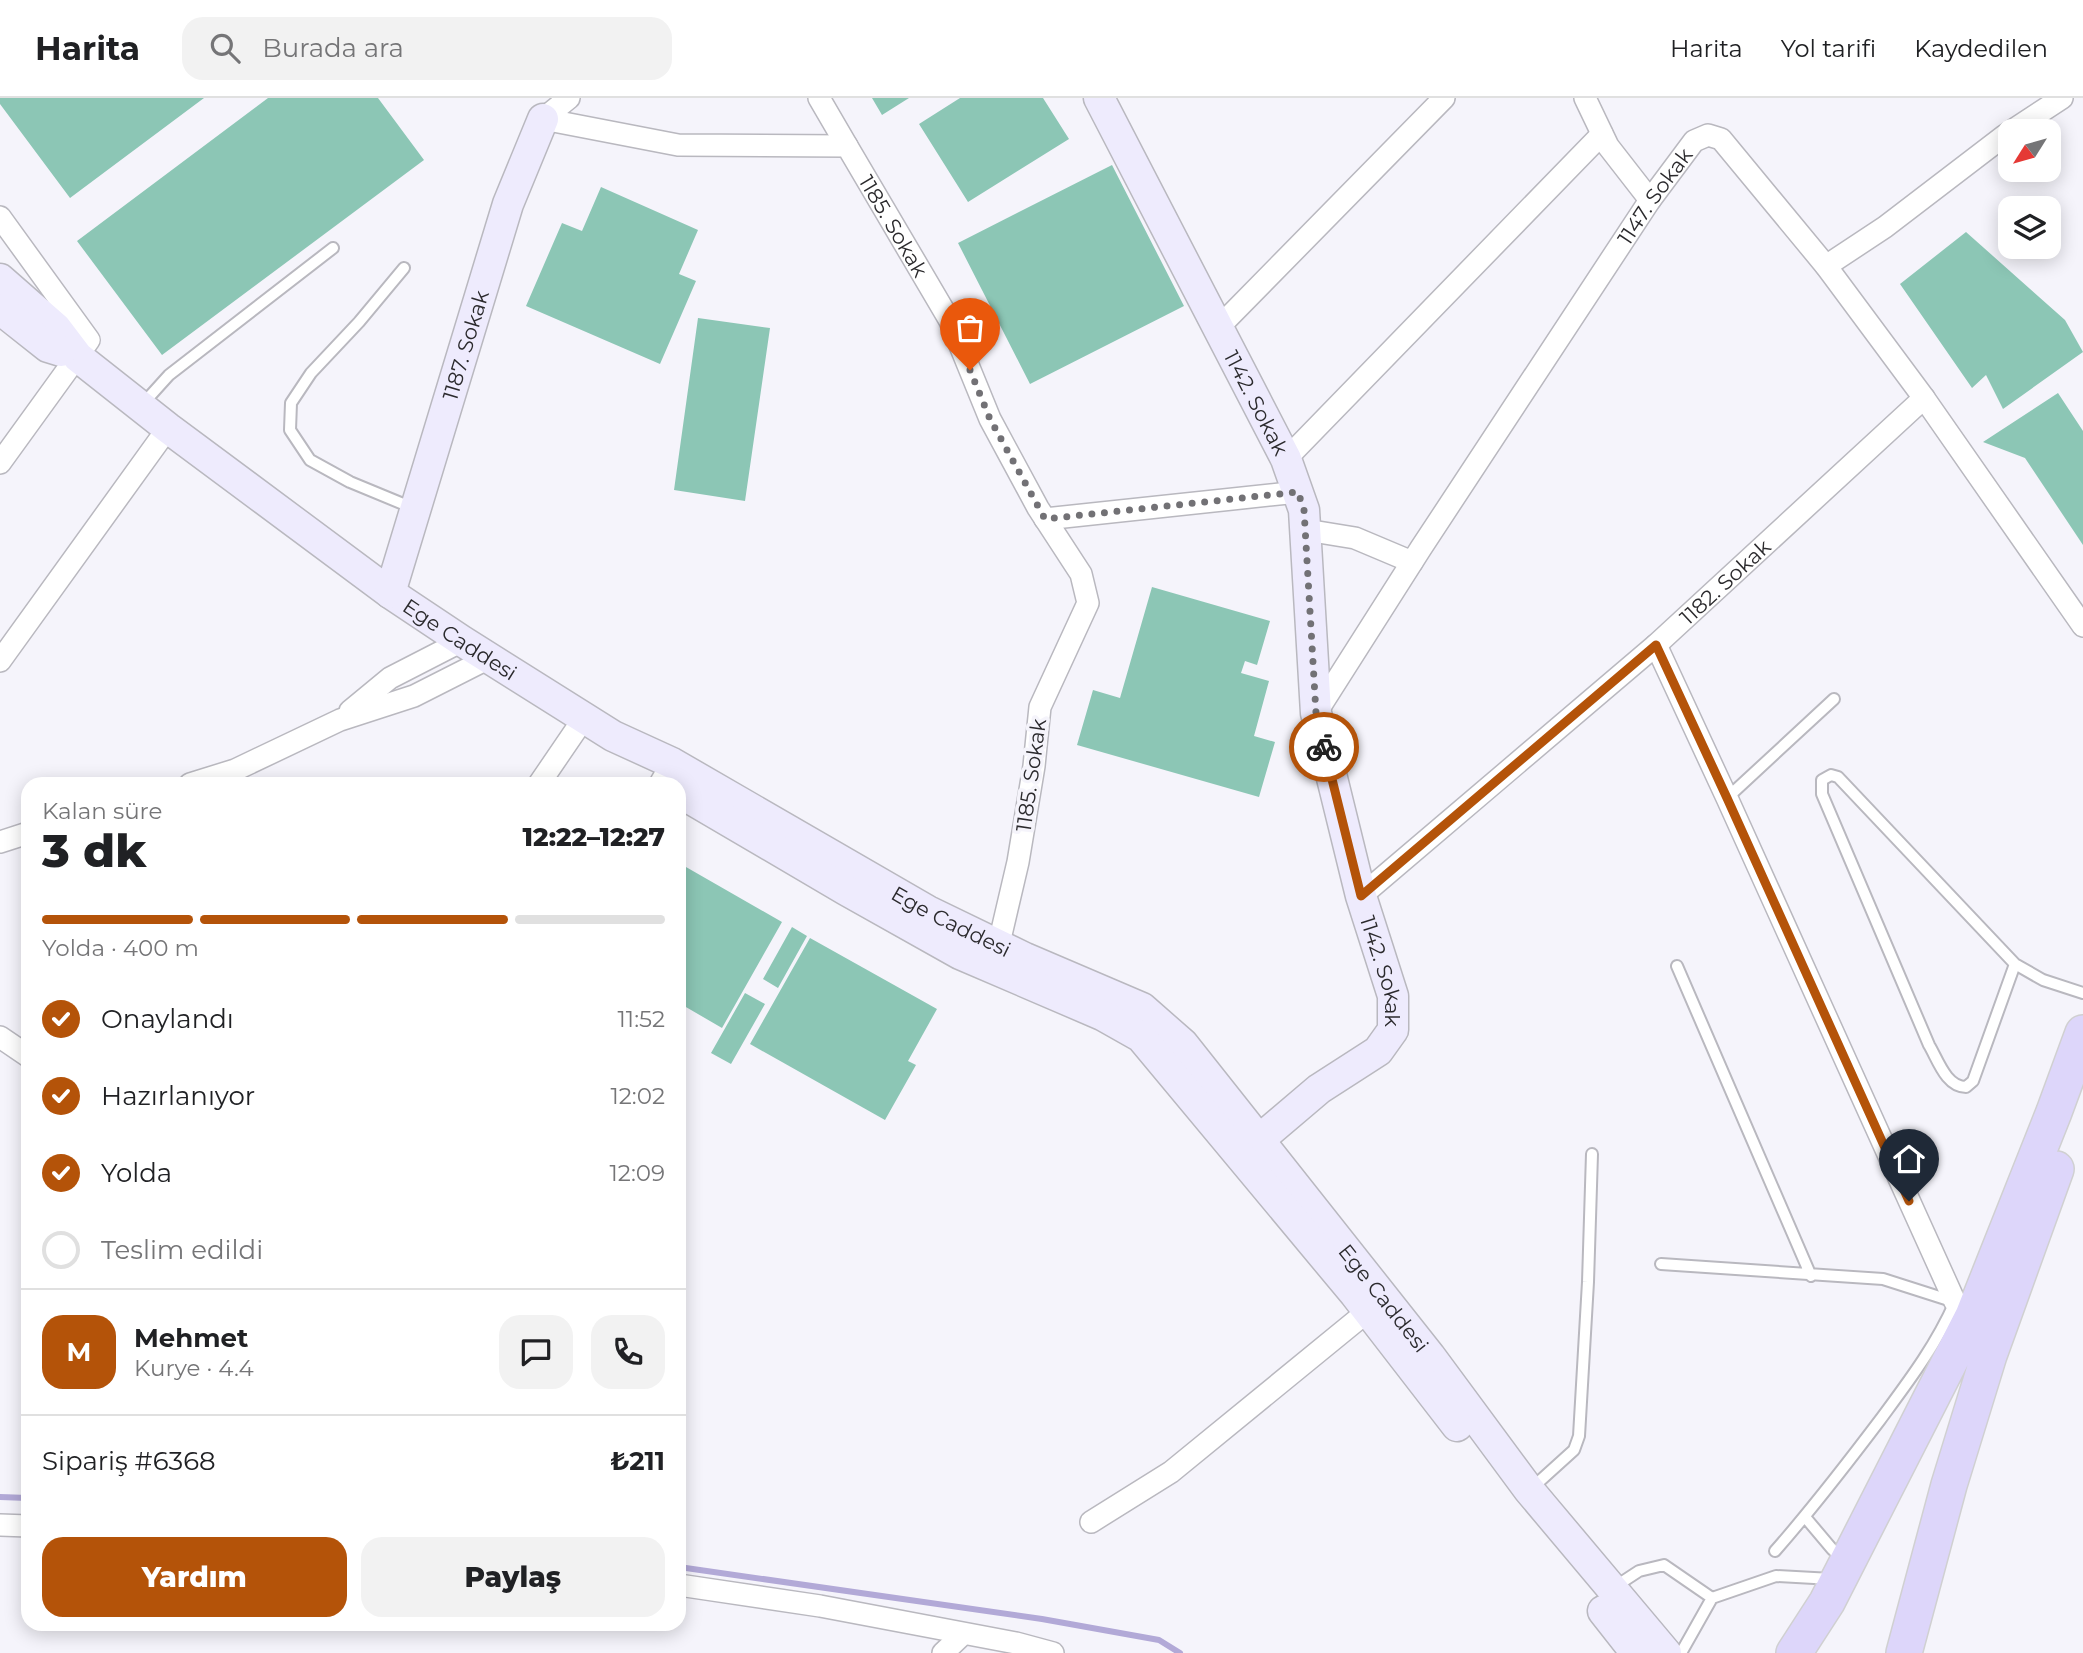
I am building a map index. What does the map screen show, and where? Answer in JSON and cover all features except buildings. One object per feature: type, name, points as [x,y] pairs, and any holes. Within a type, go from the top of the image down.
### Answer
[{"type":"main road","points":[[1794,1653],[1843,1571],[1964,1309],[2083,1033]]},
{"type":"main road","points":[[1904,1653],[1949,1485],[1989,1355],[2083,1096]]},
{"type":"street","points":[[544,108],[569,98]]},
{"type":"street","name":"1185. Sokak","points":[[820,98],[950,321],[990,419],[1045,519],[1081,574],[1088,603],[1040,707],[1034,766],[1018,862],[996,957]]},
{"type":"street","name":"1142. Sokak","points":[[1099,98],[1286,459],[1304,510],[1316,713],[1361,896],[1393,996],[1392,1030],[1378,1051],[1319,1089],[1249,1148]]},
{"type":"street","points":[[1218,328],[1444,98]]},
{"type":"street","points":[[1585,98],[1608,146],[1650,200]]},
{"type":"street","points":[[1826,266],[1885,227],[2004,136],[2062,98]]},
{"type":"street","points":[[544,108],[678,145],[848,146]]},
{"type":"street","name":"1187. Sokak","points":[[390,593],[508,204],[544,108]]},
{"type":"street","points":[[1286,459],[1602,134]]},
{"type":"street","name":"1147. Sokak","points":[[1316,713],[1650,200],[1694,141],[1708,135],[1721,139],[1826,266],[1924,398],[2083,626]]},
{"type":"street","points":[[0,218],[89,340],[0,463]]},
{"type":"street","points":[[0,279],[56,327],[78,356]]},
{"type":"street","points":[[0,309],[48,347],[78,356]]},
{"type":"street","name":"Ege Caddesi","points":[[78,356],[167,428],[390,593],[613,736],[662,777]]},
{"type":"street","name":"1182. Sokak","points":[[1361,896],[1656,645],[1924,398]]},
{"type":"street","points":[[0,661],[167,428]]},
{"type":"street","points":[[1045,519],[1298,492]]},
{"type":"street","points":[[1306,530],[1355,538],[1412,562]]},
{"type":"street","points":[[340,720],[390,678],[462,641]]},
{"type":"street","points":[[1656,645],[1964,1309]]},
{"type":"street","points":[[212,777],[235,770],[340,720],[414,696],[489,658]]},
{"type":"street","points":[[545,777],[584,718]]},
{"type":"street","name":"Ege Caddesi","points":[[686,790],[928,911],[996,957],[1142,1037],[1249,1148],[1430,1356],[1529,1490],[1666,1653]]},
{"type":"street","points":[[2,841],[21,835]]},
{"type":"street","points":[[0,1037],[21,1051]]},
{"type":"street","points":[[1249,1148],[1368,1311],[1636,1653]]},
{"type":"street","points":[[1091,1522],[1171,1472],[1368,1311]]},
{"type":"street","points":[[0,1525],[21,1525]]},
{"type":"street","points":[[686,1586],[820,1606],[1016,1643],[1053,1653]]},
{"type":"street","points":[[943,1653],[963,1634]]},
{"type":"lane","points":[[141,407],[169,375],[333,248]]},
{"type":"lane","points":[[404,268],[359,322],[311,373],[291,403],[290,430],[310,460],[350,482],[416,509]]},
{"type":"lane","points":[[1727,798],[1833,699]]},
{"type":"lane","points":[[2015,964],[1973,1081],[1966,1087],[1957,1087],[1950,1082],[1929,1045],[1822,794],[1822,780],[1831,775],[1838,777],[2015,964],[2043,980],[2083,993]]},
{"type":"lane","points":[[1677,966],[1811,1276]]},
{"type":"lane","points":[[1529,1490],[1574,1450],[1579,1436],[1592,1154]]},
{"type":"lane","points":[[1661,1264],[1883,1279],[1964,1309],[1940,1336],[1904,1388],[1805,1517],[1775,1551]]},
{"type":"lane","points":[[1681,1653],[1712,1598],[1776,1576],[1843,1571],[1832,1549],[1805,1517]]},
{"type":"lane","points":[[1611,1590],[1639,1570],[1664,1565],[1712,1598]]},
{"type":"waterway","points":[[0,1497],[21,1498]]},
{"type":"waterway","points":[[686,1568],[1042,1619],[1159,1640],[1180,1653]]},
{"type":"way so far","points":[[970,370],[990,419],[1045,519],[1298,492],[1304,510],[1316,713],[1324,747]]},
{"type":"route","points":[[1324,747],[1361,896],[1656,645],[1909,1201]]}]
